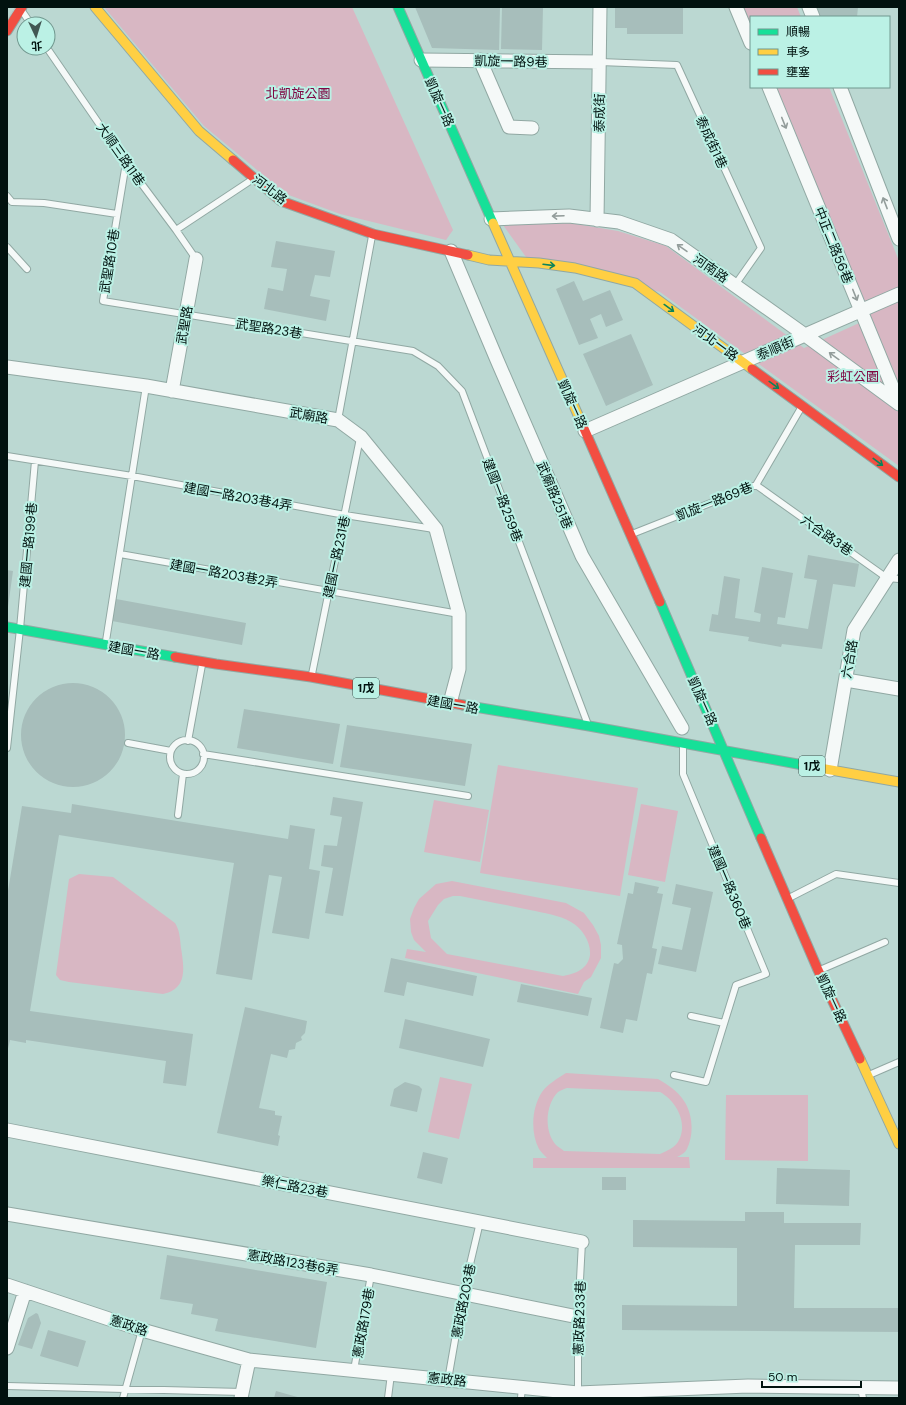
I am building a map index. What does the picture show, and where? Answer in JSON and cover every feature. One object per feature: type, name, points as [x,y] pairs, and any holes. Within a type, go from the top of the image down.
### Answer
[{"type":"street","name":"河北路","points":[[95,7],[199,131],[281,201],[372,234],[451,250],[489,260],[509,259]]},
{"type":"street","name":"凱旋一路","points":[[398,7],[631,535],[818,970],[896,1131],[899,1144]]},
{"type":"street","name":"泰成街","points":[[597,220],[600,7]]},
{"type":"street","points":[[736,7],[750,41]]},
{"type":"street","points":[[7,31],[22,8]]},
{"type":"street","name":"凱旋一路9巷","points":[[421,60],[600,62]]},
{"type":"street","points":[[480,60],[509,127],[532,128]]},
{"type":"street","name":"中正二路56巷","points":[[769,88],[899,403]]},
{"type":"street","points":[[840,88],[899,239]]},
{"type":"street","name":"河南路","points":[[491,218],[569,216],[619,222],[671,240],[899,403]]},
{"type":"street","name":"武廟路251巷","points":[[451,250],[582,556],[682,728]]},
{"type":"street","name":"武聖路","points":[[172,391],[196,259]]},
{"type":"street","name":"河北一路","points":[[509,259],[575,268],[635,283],[899,477]]},
{"type":"street","name":"泰順街","points":[[585,431],[899,294]]},
{"type":"street","name":"武廟路","points":[[7,367],[146,386],[338,420],[361,436],[436,529],[459,614],[459,669],[450,702]]},
{"type":"street","name":"六合路","points":[[830,770],[854,630],[893,578],[899,560]]},
{"type":"street","name":"建國一路","points":[[7,627],[203,662],[311,677],[414,697],[589,726],[899,782]]},
{"type":"street","points":[[846,680],[899,689]]},
{"type":"street","name":"樂仁路23巷","points":[[7,1130],[582,1242]]},
{"type":"street","name":"憲政路123巷6弄","points":[[7,1214],[371,1275],[578,1317]]},
{"type":"street","name":"憲政路","points":[[7,1285],[142,1330],[249,1360],[391,1373],[448,1380],[521,1392],[862,1393],[899,1388]]},
{"type":"street","points":[[7,1348],[25,1291]]},
{"type":"street","points":[[242,1395],[249,1360]]},
{"type":"lane","name":"大順三路11巷","points":[[52,56],[126,163],[196,259]]},
{"type":"lane","name":"泰成街1巷","points":[[600,62],[677,65],[761,248],[735,285]]},
{"type":"lane","name":"武聖路10巷","points":[[126,163],[103,301],[186,315]]},
{"type":"lane","points":[[176,230],[254,178]]},
{"type":"lane","points":[[7,196],[12,202],[44,203],[117,214]]},
{"type":"lane","points":[[338,420],[372,234]]},
{"type":"lane","points":[[7,247],[27,269]]},
{"type":"lane","name":"武聖路23巷","points":[[186,315],[353,342]]},
{"type":"lane","name":"建國一路259巷","points":[[353,342],[413,351],[438,366],[462,391],[589,726]]},
{"type":"lane","points":[[105,645],[146,386]]},
{"type":"lane","name":"凱旋一路69巷","points":[[631,535],[756,485],[802,405]]},
{"type":"lane","name":"建國一路231巷","points":[[311,677],[361,436]]},
{"type":"lane","name":"建國一路203巷4弄","points":[[7,456],[132,476],[344,515],[436,529]]},
{"type":"lane","name":"建國一路199巷","points":[[7,748],[20,629],[35,461]]},
{"type":"lane","name":"六合路3巷","points":[[756,485],[893,578]]},
{"type":"lane","name":"建國一路203巷2弄","points":[[120,554],[459,614]]},
{"type":"lane","points":[[188,741],[203,662]]},
{"type":"lane","name":"建國一路360巷","points":[[674,1075],[706,1082],[736,985],[766,974],[683,774],[682,728]]},
{"type":"lane","points":[[188,741],[198,745],[203,754],[202,764],[199,769],[188,774],[183,774],[173,767],[170,762],[171,751],[178,743],[188,741]]},
{"type":"lane","points":[[128,743],[171,751]]},
{"type":"lane","points":[[203,754],[468,796]]},
{"type":"lane","points":[[178,815],[183,774]]},
{"type":"lane","points":[[787,898],[836,874],[899,883]]},
{"type":"lane","points":[[818,970],[885,942]]},
{"type":"lane","points":[[691,1016],[724,1024]]},
{"type":"lane","points":[[868,1075],[899,1062]]},
{"type":"lane","name":"憲政路203巷","points":[[448,1380],[463,1294],[480,1222]]},
{"type":"lane","name":"憲政路233巷","points":[[578,1393],[578,1317],[582,1242]]},
{"type":"lane","name":"憲政路179巷","points":[[354,1370],[371,1275]]},
{"type":"lane","points":[[123,1398],[142,1330]]},
{"type":"lane","points":[[388,1398],[391,1373]]},
{"type":"lane","points":[[7,1386],[125,1388],[242,1395]]},
{"type":"green space","name":"北凱旋公園","points":[[104,7],[352,7],[453,230],[446,240],[340,214],[286,194],[204,126]]},
{"type":"green space","points":[[742,7],[797,7],[801,16],[750,16],[750,27]]},
{"type":"green space","name":"彩虹公園","points":[[774,88],[829,88],[899,261],[899,466],[660,292],[526,257],[503,225],[570,223],[618,231],[666,246],[804,348],[868,319]]},
{"type":"green space","points":[[498,765],[638,788],[620,896],[480,873]]},
{"type":"green space","points":[[434,800],[489,810],[480,862],[424,852]]},
{"type":"green space","points":[[641,804],[678,811],[665,882],[628,875]]},
{"type":"green space","points":[[79,874],[113,877],[175,923],[180,935],[183,962],[182,976],[177,987],[163,994],[60,980],[56,975],[69,879]]},
{"type":"green space","points":[[452,881],[566,903],[584,913],[593,925],[599,936],[601,958],[591,977],[584,982],[578,994],[405,958],[407,949],[426,952],[414,940],[411,932],[410,919],[419,899],[436,884]],"holes":[[[453,896],[460,896],[546,913],[566,920],[579,928],[587,940],[590,950],[587,964],[580,970],[563,976],[447,954],[431,938],[428,921],[438,905],[444,899]]]},
{"type":"green space","points":[[566,1073],[658,1079],[676,1091],[682,1097],[687,1106],[692,1125],[691,1137],[687,1149],[677,1157],[689,1157],[690,1168],[533,1168],[533,1158],[547,1158],[539,1149],[534,1135],[533,1120],[536,1105],[544,1089]],"holes":[[[564,1089],[660,1092],[675,1106],[679,1113],[682,1126],[679,1140],[676,1145],[660,1154],[564,1151],[556,1145],[549,1133],[548,1111],[554,1097],[558,1092]]]},
{"type":"green space","points":[[440,1077],[472,1084],[459,1139],[428,1132]]},
{"type":"green space","points":[[726,1095],[808,1095],[808,1161],[725,1160]]},
{"type":"building","points":[[415,7],[500,7],[499,50],[432,48]]},
{"type":"building","points":[[502,7],[543,7],[542,50],[501,49]]},
{"type":"building","points":[[615,7],[683,7],[683,34],[627,34],[627,28],[615,28]]},
{"type":"building","points":[[813,7],[858,7],[857,16],[817,16]]},
{"type":"building","points":[[276,241],[335,251],[330,277],[315,275],[310,296],[330,300],[326,321],[264,309],[268,288],[283,291],[287,269],[271,267]]},
{"type":"building","points":[[574,281],[583,301],[610,290],[623,320],[606,327],[601,314],[590,319],[598,338],[579,345],[556,289]]},
{"type":"building","points":[[631,334],[653,385],[606,406],[583,354]]},
{"type":"building","points":[[808,555],[859,564],[855,587],[833,584],[822,649],[782,644],[781,647],[748,641],[749,637],[709,631],[712,614],[718,615],[724,576],[740,579],[735,618],[760,622],[761,614],[754,612],[762,567],[793,573],[785,618],[778,617],[777,624],[808,629],[817,580],[804,578]]},
{"type":"building","points":[[7,570],[13,571],[8,607],[7,607]]},
{"type":"building","points":[[116,599],[246,623],[242,645],[112,621]]},
{"type":"building","points":[[73,683],[93,687],[110,698],[121,715],[125,735],[121,755],[110,772],[93,783],[73,787],[53,783],[36,772],[25,755],[21,735],[25,715],[36,698],[53,687]]},
{"type":"building","points":[[244,709],[340,724],[333,764],[237,748]]},
{"type":"building","points":[[347,725],[472,744],[465,786],[340,767]]},
{"type":"building","points":[[333,797],[363,802],[343,916],[325,913],[333,868],[321,866],[324,845],[337,846],[342,817],[330,815]]},
{"type":"building","points":[[72,804],[288,839],[290,825],[315,829],[309,869],[320,871],[309,939],[272,933],[282,877],[269,875],[252,980],[216,974],[234,863],[59,835],[30,1011],[193,1034],[186,1086],[163,1083],[166,1061],[26,1040],[26,1043],[10,1040],[7,1053],[7,897],[22,806],[71,813]]},
{"type":"building","points":[[635,882],[659,887],[657,893],[663,894],[652,948],[657,949],[652,974],[647,973],[637,1021],[626,1019],[623,1033],[600,1028],[614,963],[618,964],[623,959],[622,945],[617,944],[628,893],[633,894]]},
{"type":"building","points":[[676,884],[713,892],[696,972],[658,964],[662,946],[682,950],[691,908],[672,904]]},
{"type":"building","points":[[391,958],[477,976],[473,996],[407,982],[404,996],[384,992]]},
{"type":"building","points":[[521,984],[592,998],[588,1016],[517,1002]]},
{"type":"building","points":[[245,1007],[307,1021],[305,1033],[301,1037],[302,1040],[296,1043],[295,1049],[289,1050],[287,1058],[271,1054],[259,1108],[275,1111],[275,1115],[282,1116],[278,1135],[280,1136],[278,1146],[217,1133]]},
{"type":"building","points":[[405,1019],[490,1039],[483,1067],[399,1048]]},
{"type":"building","points":[[405,1082],[419,1086],[422,1089],[417,1112],[390,1106],[394,1089]]},
{"type":"building","points":[[423,1152],[448,1158],[442,1184],[417,1178]]},
{"type":"building","points":[[777,1168],[850,1170],[849,1206],[776,1204]]},
{"type":"building","points":[[602,1177],[626,1177],[626,1190],[602,1190]]},
{"type":"building","points":[[745,1212],[784,1212],[784,1223],[861,1223],[860,1245],[795,1245],[794,1308],[899,1308],[899,1332],[622,1330],[622,1305],[737,1306],[737,1248],[633,1247],[633,1220],[745,1221]]},
{"type":"building","points":[[167,1255],[327,1282],[316,1348],[215,1331],[218,1319],[191,1314],[193,1304],[160,1299]]},
{"type":"building","points":[[36,1313],[38,1314],[41,1323],[32,1349],[18,1345],[28,1318]]},
{"type":"building","points":[[48,1330],[86,1341],[78,1367],[40,1356]]},
{"type":"building","points":[[276,1391],[301,1398],[274,1398]]},
{"type":"tram line","points":[[7,20],[16,7]]},
{"type":"traffic: fast","points":[[398,7],[493,223]]},
{"type":"traffic: fast","points":[[660,602],[761,838]]},
{"type":"traffic: fast","points":[[7,627],[175,657]]},
{"type":"traffic: fast","points":[[463,705],[589,726],[803,765]]},
{"type":"traffic: slow","points":[[95,7],[199,131],[233,160]]},
{"type":"traffic: slow","points":[[493,223],[582,424]]},
{"type":"traffic: slow","points":[[468,255],[489,260],[539,263],[575,268],[635,283],[752,369]]},
{"type":"traffic: slow","points":[[803,765],[899,782]]},
{"type":"traffic: slow","points":[[860,1059],[899,1144]]},
{"type":"traffic: jam","points":[[7,31],[22,7]]},
{"type":"traffic: jam","points":[[233,160],[281,201],[373,234],[468,255]]},
{"type":"traffic: jam","points":[[752,369],[899,477]]},
{"type":"traffic: jam","points":[[582,424],[660,602]]},
{"type":"traffic: jam","points":[[175,657],[311,677],[463,705]]},
{"type":"traffic: jam","points":[[761,838],[818,970],[860,1059]]}]
